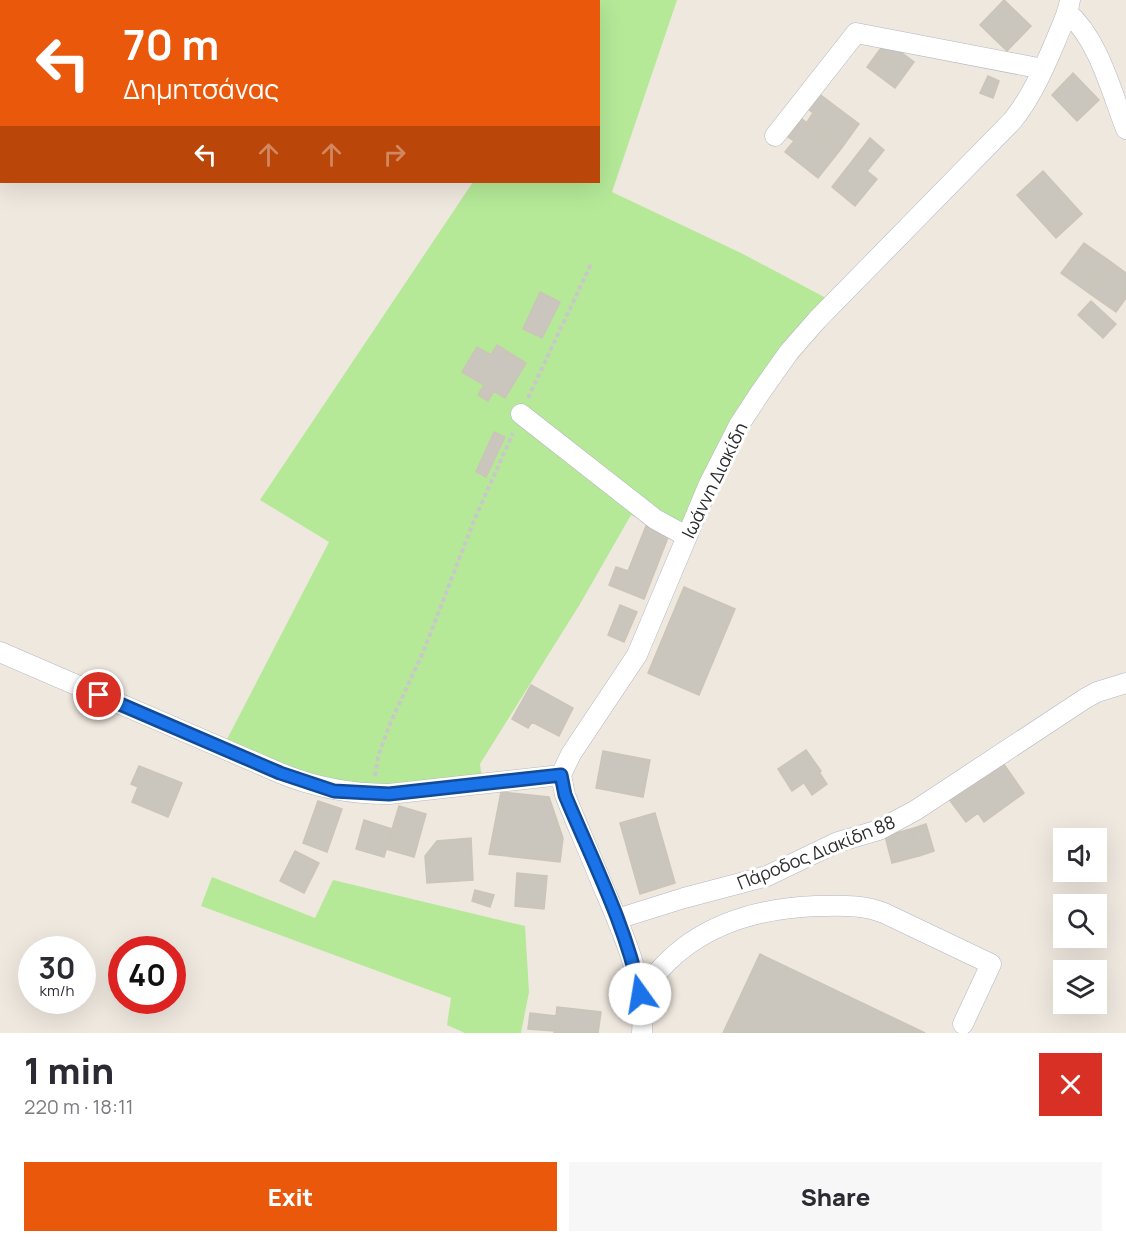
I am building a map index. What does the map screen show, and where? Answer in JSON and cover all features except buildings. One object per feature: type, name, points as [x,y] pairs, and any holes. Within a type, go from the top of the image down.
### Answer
[{"type":"street","name":"Ιωάννη Διακίδη","points":[[561,775],[571,754],[637,655],[712,476],[739,425],[789,352],[835,300],[1005,131],[1021,111],[1043,69],[1069,6]]},
{"type":"street","points":[[1069,6],[1094,46],[1126,129]]},
{"type":"street","points":[[775,136],[856,33],[1043,69]]},
{"type":"street","points":[[521,414],[655,519],[686,536]]},
{"type":"street","points":[[0,652],[301,782],[334,791],[372,794],[413,792],[561,775],[565,795],[617,919],[635,969],[640,997],[642,1033]]},
{"type":"street","name":"Πάροδος Διακίδη 88","points":[[617,919],[767,876],[838,842],[879,830],[916,810],[1086,698],[1126,683]]},
{"type":"street","points":[[640,997],[657,972],[673,955],[696,938],[725,924],[773,910],[854,905],[869,907],[884,913],[991,964],[963,1024]]},
{"type":"path","points":[[372,794],[378,757],[389,726],[424,650],[475,518],[591,264]]},
{"type":"green space","points":[[600,0],[677,0],[612,192],[743,254],[826,298],[679,539],[631,515],[580,604],[480,764],[482,778],[348,789],[224,745],[329,542],[260,500],[472,183],[600,183]]},
{"type":"green space","points":[[212,877],[315,918],[333,880],[525,926],[529,992],[521,1033],[465,1033],[447,1025],[451,998],[201,906]]},
{"type":"route","points":[[99,695],[301,782],[334,791],[389,794],[561,775],[565,795],[617,919],[635,969],[640,994]]}]
